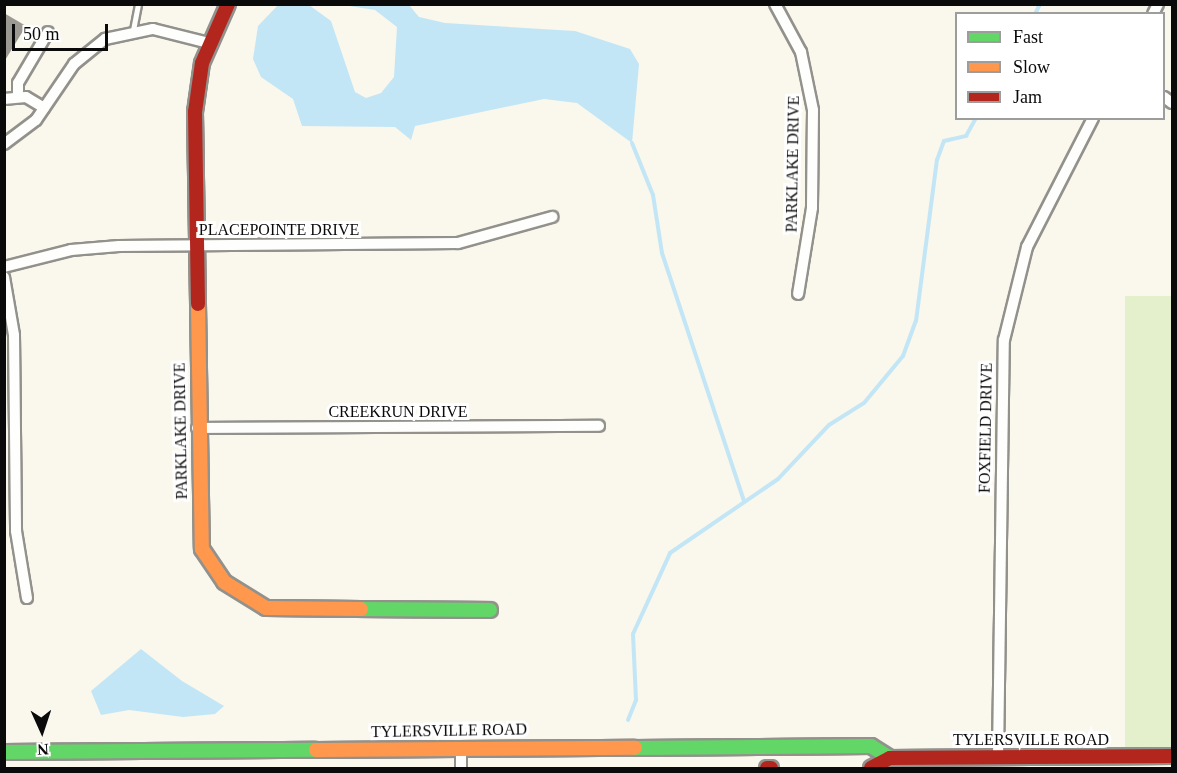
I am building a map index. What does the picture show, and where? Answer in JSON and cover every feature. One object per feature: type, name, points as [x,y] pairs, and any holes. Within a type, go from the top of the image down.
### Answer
[{"type":"main road","name":"PARKLAKE DRIVE","points":[[228,4],[209,43],[195,112],[200,539],[212,567],[239,595],[286,611],[490,610]]},
{"type":"main road","name":"TYLERSVILLE ROAD","points":[[4,752],[461,747],[871,746],[890,763]]},
{"type":"main road","name":"TYLERSVILLE ROAD","points":[[871,768],[890,763],[999,763],[1173,756]]},
{"type":"street","name":"PARKLAKE DRIVE","points":[[775,4],[801,52],[813,110],[812,208],[798,294]]},
{"type":"street","points":[[4,144],[44,108],[81,57],[105,39],[133,30],[163,31],[209,43]]},
{"type":"street","points":[[18,95],[18,83],[48,32]]},
{"type":"street","points":[[4,99],[18,95],[44,108]]},
{"type":"street","name":"FOXFIELD DRIVE","points":[[999,763],[1004,340],[1027,247],[1092,120]]},
{"type":"street","name":"PLACEPOINTE DRIVE","points":[[4,267],[71,250],[196,245],[459,243],[552,217]]},
{"type":"street","points":[[4,277],[14,335],[16,531],[27,598]]},
{"type":"street","name":"CREEKRUN DRIVE","points":[[197,428],[599,426]]},
{"type":"street","points":[[461,747],[461,768]]},
{"type":"lane","points":[[133,30],[138,4]]},
{"type":"green space","points":[[1125,296],[1172,296],[1172,756],[1125,756]]},
{"type":"water","points":[[279,4],[309,5],[331,21],[355,92],[366,98],[381,93],[394,77],[397,27],[375,10],[343,5],[409,5],[419,17],[445,23],[575,31],[630,49],[639,64],[632,143],[577,103],[544,99],[415,126],[411,140],[395,127],[302,126],[293,99],[261,77],[253,59],[258,26]]},
{"type":"water","points":[[141,649],[182,681],[224,706],[215,714],[183,717],[129,710],[101,715],[91,691]]},
{"type":"building","points":[[4,13],[26,26],[4,62]]},
{"type":"waterway","points":[[1036,12],[1040,4]]},
{"type":"waterway","points":[[628,720],[636,700],[633,634],[670,553],[778,479],[829,425],[864,403],[903,356],[916,321],[937,160],[944,141],[966,136],[975,120]]},
{"type":"waterway","points":[[632,143],[653,195],[662,253],[744,501]]},
{"type":"traffic: fast","points":[[361,609],[490,610]]},
{"type":"traffic: fast","points":[[635,748],[871,746],[890,758]]},
{"type":"traffic: fast","points":[[4,752],[316,750]]},
{"type":"traffic: slow","points":[[198,304],[202,549],[224,582],[266,608],[361,609]]},
{"type":"traffic: slow","points":[[316,750],[635,748]]},
{"type":"traffic: jam","points":[[198,304],[195,112],[202,63],[228,4]]},
{"type":"traffic: jam","points":[[871,768],[890,758],[1172,756]]}]
